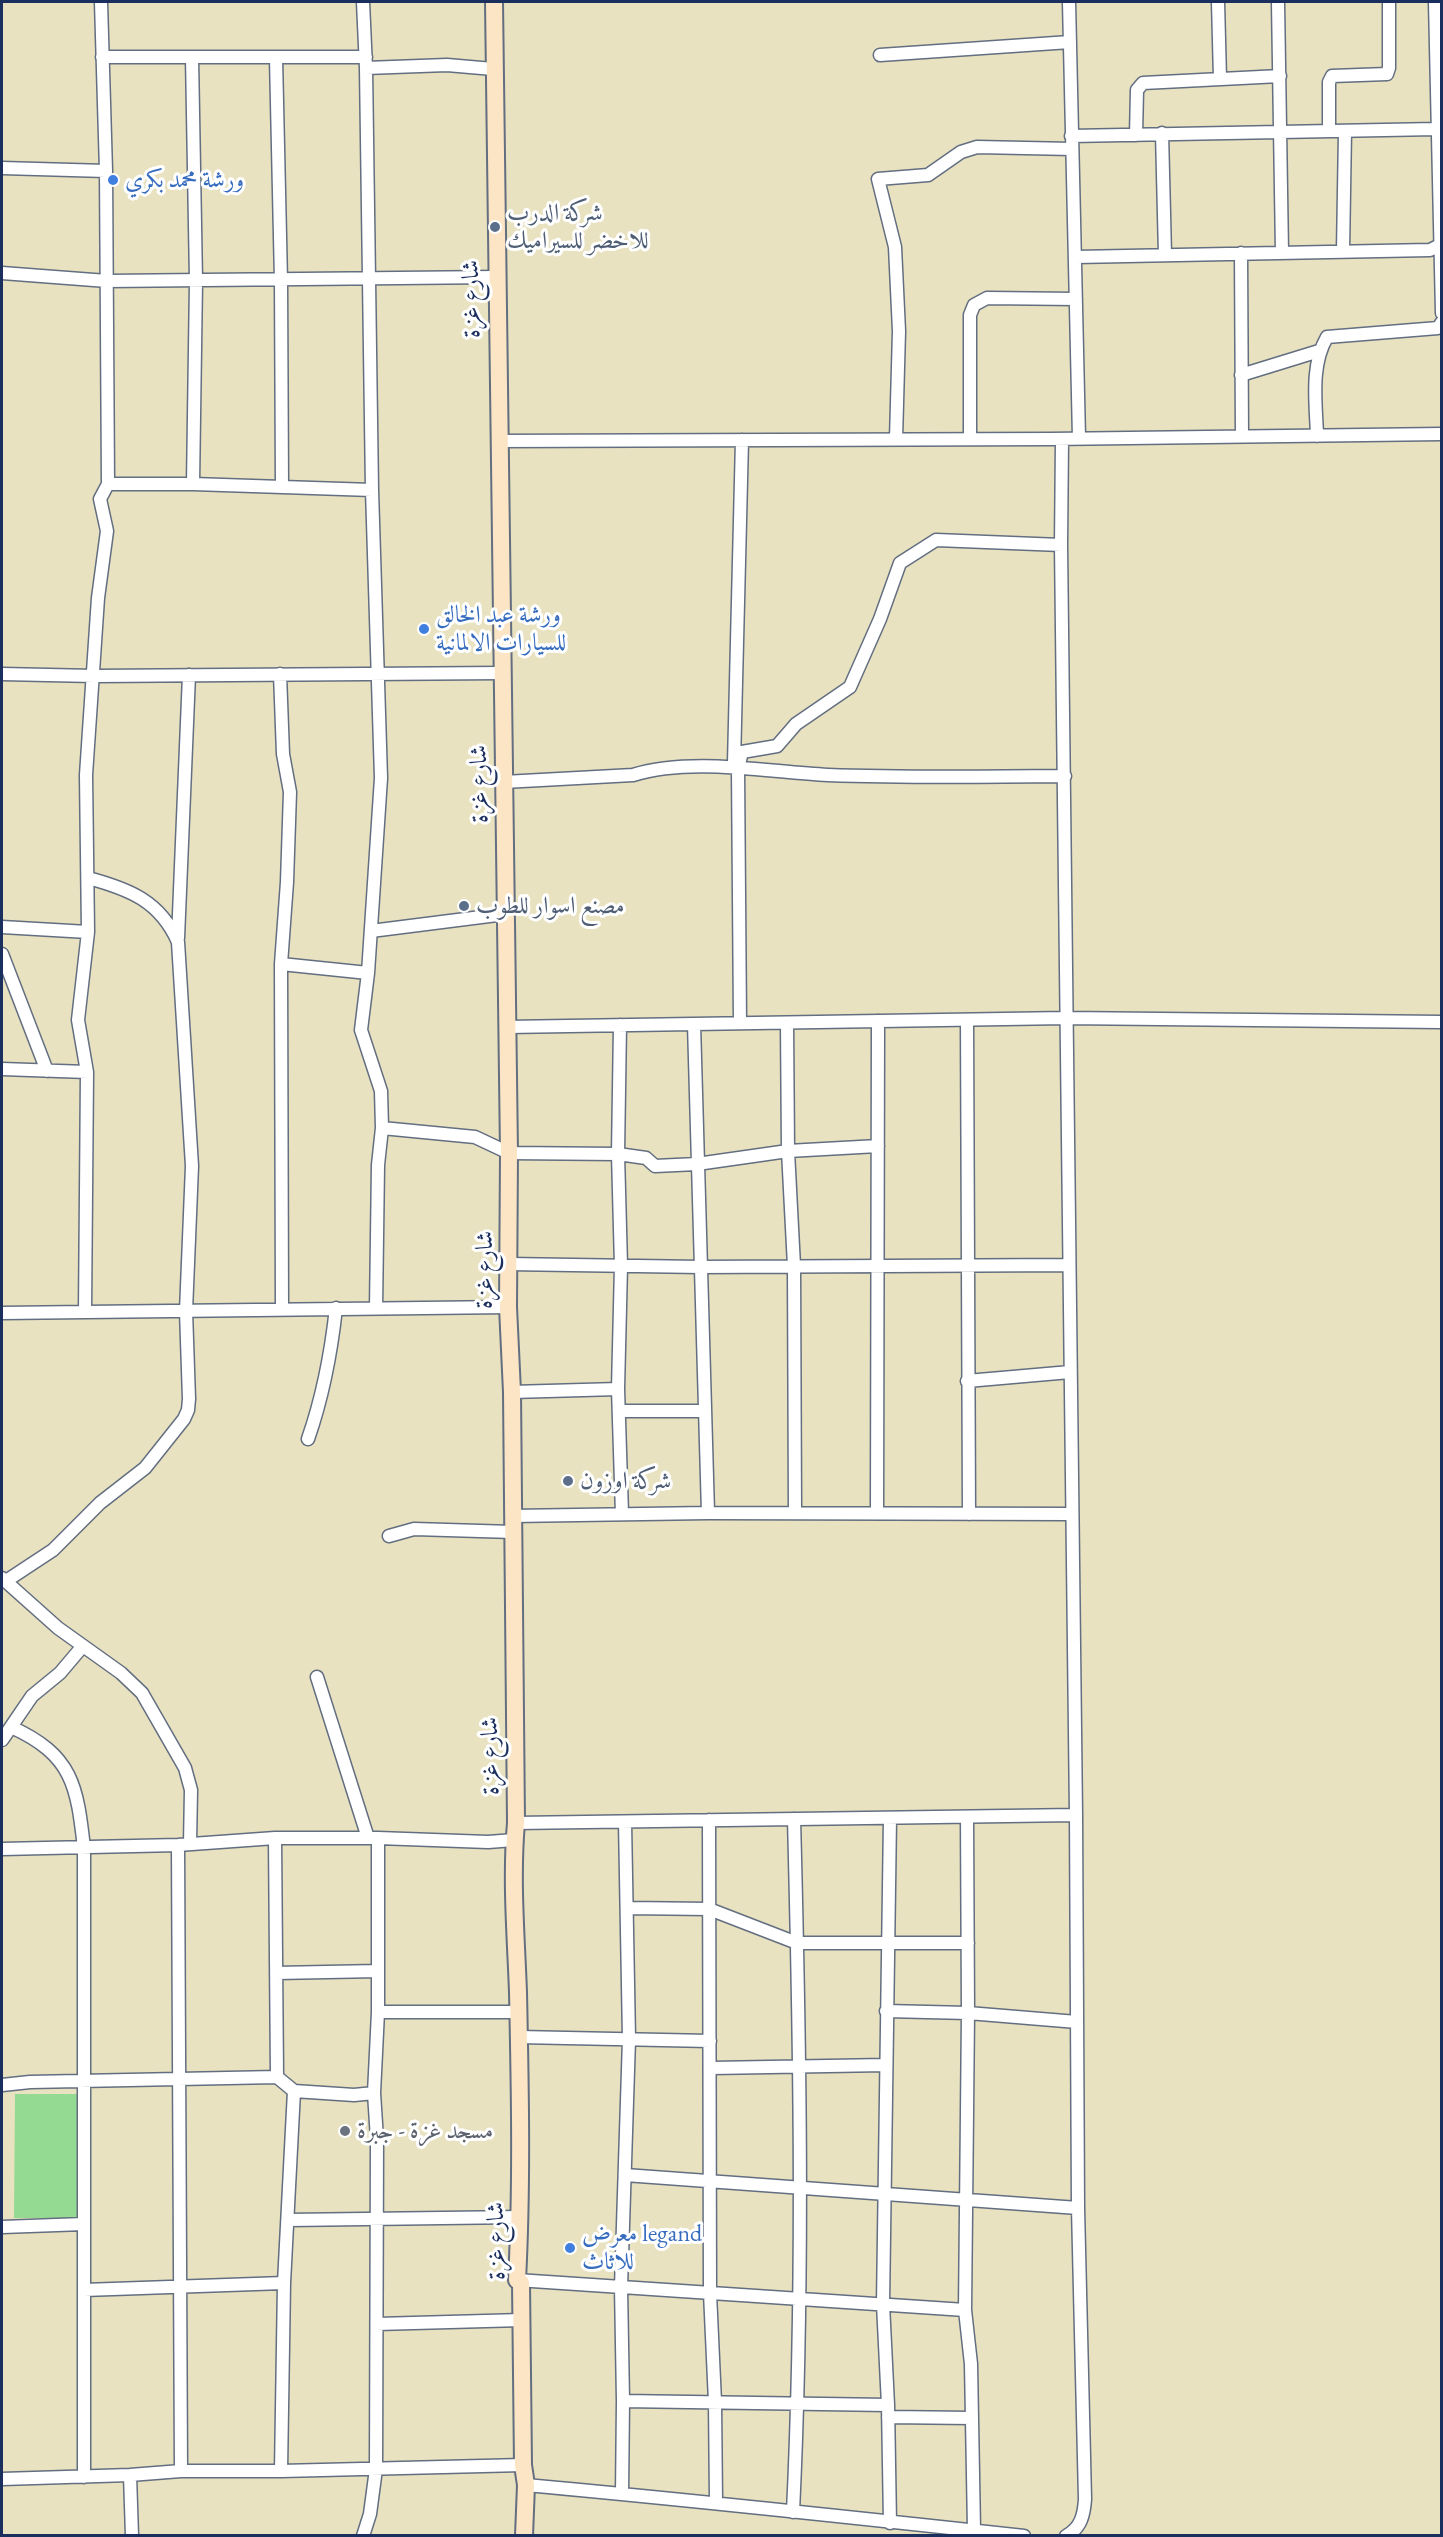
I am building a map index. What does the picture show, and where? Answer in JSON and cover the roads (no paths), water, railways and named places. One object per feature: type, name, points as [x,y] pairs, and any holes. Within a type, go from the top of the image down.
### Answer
[{"type":"main road","name":"شارع غزة","points":[[494,2],[509,1153],[508,1307],[512,1392],[519,2037],[520,2217],[517,2280],[521,2283],[526,2485],[524,2535]]},
{"type":"street","points":[[85,1312],[87,1072],[78,1020],[88,932],[86,775],[106,531],[100,499],[108,484],[106,171],[100,2]]},
{"type":"street","points":[[363,2],[366,63],[372,490],[381,813],[361,1030],[381,1091],[382,1128],[378,1165],[376,1308]]},
{"type":"street","points":[[1069,2],[1079,438]]},
{"type":"street","points":[[1218,2],[1220,79]]},
{"type":"street","points":[[1278,2],[1282,253]]},
{"type":"street","points":[[1329,131],[1329,82],[1332,76],[1387,74],[1389,68],[1389,2]]},
{"type":"street","points":[[1435,2],[1438,65],[1436,129],[1442,313]]},
{"type":"street","points":[[880,54],[1070,42]]},
{"type":"street","points":[[102,57],[276,58],[494,69]]},
{"type":"street","points":[[192,57],[196,281],[193,484]]},
{"type":"street","points":[[276,58],[281,281],[282,486]]},
{"type":"street","points":[[1136,135],[1137,90],[1143,83],[1280,76]]},
{"type":"street","points":[[1071,136],[1436,129]]},
{"type":"street","points":[[1343,251],[1345,131]]},
{"type":"street","points":[[1162,134],[1164,255]]},
{"type":"street","points":[[896,439],[899,331],[895,247],[878,179],[928,175],[961,152],[976,147],[1072,149]]},
{"type":"street","points":[[2,168],[106,171]]},
{"type":"street","points":[[1076,257],[1430,250],[1440,244]]},
{"type":"street","points":[[1241,253],[1242,436]]},
{"type":"street","points":[[2,273],[107,280],[196,281],[496,277]]},
{"type":"street","points":[[970,439],[970,315],[974,305],[987,298],[1076,299]]},
{"type":"street","points":[[1317,436],[1315,387],[1319,351],[1327,337],[1438,328],[1442,322]]},
{"type":"street","points":[[1241,375],[1319,351]]},
{"type":"street","points":[[499,441],[1062,439],[1442,434]]},
{"type":"street","points":[[1062,439],[1061,545],[1076,1815],[1078,2208],[1084,2512],[1081,2523],[1073,2532],[1066,2535]]},
{"type":"street","points":[[740,1023],[736,769],[742,440]]},
{"type":"street","points":[[108,484],[282,486],[372,490]]},
{"type":"street","points":[[736,769],[742,752],[777,746],[796,724],[850,687],[880,619],[900,563],[936,540],[1061,545]]},
{"type":"street","points":[[2,674],[94,676],[502,673]]},
{"type":"street","points":[[280,674],[283,754],[290,792],[281,964],[282,1310]]},
{"type":"street","points":[[181,2471],[179,2080],[184,1844],[191,1790],[185,1768],[142,1693],[121,1673],[82,1647],[29,1604],[4,1580],[53,1550],[100,1503],[144,1468],[184,1419],[188,1410],[186,1311],[192,1166],[178,942],[189,675]]},
{"type":"street","points":[[504,782],[633,775],[653,769],[675,768],[932,777],[1065,776]]},
{"type":"street","points":[[88,878],[122,887],[142,899],[170,923],[178,942]]},
{"type":"street","points":[[371,931],[505,914]]},
{"type":"street","points":[[2,927],[88,932]]},
{"type":"street","points":[[2,954],[47,1071]]},
{"type":"street","points":[[281,964],[368,973]]},
{"type":"street","points":[[507,1027],[1066,1018],[1442,1022]]},
{"type":"street","points":[[967,1020],[969,1514]]},
{"type":"street","points":[[877,1513],[878,1021]]},
{"type":"street","points":[[787,1023],[788,1151],[794,1266],[795,1513]]},
{"type":"street","points":[[694,1024],[708,1513]]},
{"type":"street","points":[[620,1025],[618,1154],[621,1266],[618,1389],[622,1514]]},
{"type":"street","points":[[2,1069],[87,1072]]},
{"type":"street","points":[[382,1128],[475,1137],[509,1153],[618,1154],[646,1158],[655,1166],[697,1164],[788,1151],[878,1146]]},
{"type":"street","points":[[508,1264],[701,1267],[1069,1265]]},
{"type":"street","points":[[2,1313],[508,1307]]},
{"type":"street","points":[[308,1439],[320,1405],[330,1358],[336,1308]]},
{"type":"street","points":[[967,1381],[1070,1372]]},
{"type":"street","points":[[512,1392],[618,1389]]},
{"type":"street","points":[[619,1411],[705,1411]]},
{"type":"street","points":[[389,1536],[414,1529],[512,1524],[622,1514],[1072,1514]]},
{"type":"street","points":[[2,1740],[32,1696],[60,1672],[82,1647]]},
{"type":"street","points":[[317,1677],[373,1838],[378,1971],[374,2093],[377,2139],[376,2469],[370,2514],[363,2535]]},
{"type":"street","points":[[11,1727],[29,1735],[49,1751],[71,1776],[79,1801],[84,1848],[84,2477]]},
{"type":"street","points":[[2,1849],[184,1844],[275,1838],[373,1838],[488,1842],[515,1832],[625,1822],[1076,1815]]},
{"type":"street","points":[[967,1816],[965,2310],[971,2364],[974,2530]]},
{"type":"street","points":[[890,1818],[884,2304],[890,2523]]},
{"type":"street","points":[[793,2512],[798,2403],[801,2188],[794,1819]]},
{"type":"street","points":[[709,1821],[710,2293],[715,2402],[716,2502]]},
{"type":"street","points":[[622,2494],[621,2287],[629,2039],[625,1822]]},
{"type":"street","points":[[275,1838],[277,2077]]},
{"type":"street","points":[[628,1908],[709,1909],[797,1943],[968,1943]]},
{"type":"street","points":[[276,1973],[378,1971]]},
{"type":"street","points":[[886,2011],[968,2013],[1077,2022]]},
{"type":"street","points":[[378,2012],[518,2012]]},
{"type":"street","points":[[519,2037],[710,2041]]},
{"type":"street","points":[[711,2068],[886,2065]]},
{"type":"street","points":[[2,2085],[30,2082],[277,2077],[294,2091],[354,2095],[374,2093]]},
{"type":"street","points":[[281,2471],[284,2283],[294,2091]]},
{"type":"street","points":[[625,2175],[1078,2208]]},
{"type":"street","points":[[288,2220],[520,2217]]},
{"type":"street","points":[[2,2226],[84,2224]]},
{"type":"street","points":[[517,2280],[965,2310]]},
{"type":"street","points":[[84,2290],[284,2283]]},
{"type":"street","points":[[377,2324],[522,2320]]},
{"type":"street","points":[[623,2401],[798,2403],[972,2418]]},
{"type":"street","points":[[2,2479],[181,2471],[524,2465]]},
{"type":"street","points":[[130,2475],[132,2535]]},
{"type":"street","points":[[526,2485],[716,2502],[890,2523],[1024,2535]]},
{"type":"place","name":"ورشة محمد بكري","points":[[113,180]]},
{"type":"place","name":"شركة الدرب للاخضر للسيراميك","points":[[495,227]]},
{"type":"place","name":"ورشة عبد الخالق للسيارات الالمانية","points":[[424,629]]},
{"type":"place","name":"مصنع اسوار للطوب","points":[[464,906]]},
{"type":"place","name":"شركة اوزون","points":[[568,1481]]},
{"type":"place","name":"مسجد غزة - جبرة","points":[[345,2131]]},
{"type":"place","name":"معرض legand للاثاث","points":[[570,2248]]}]
